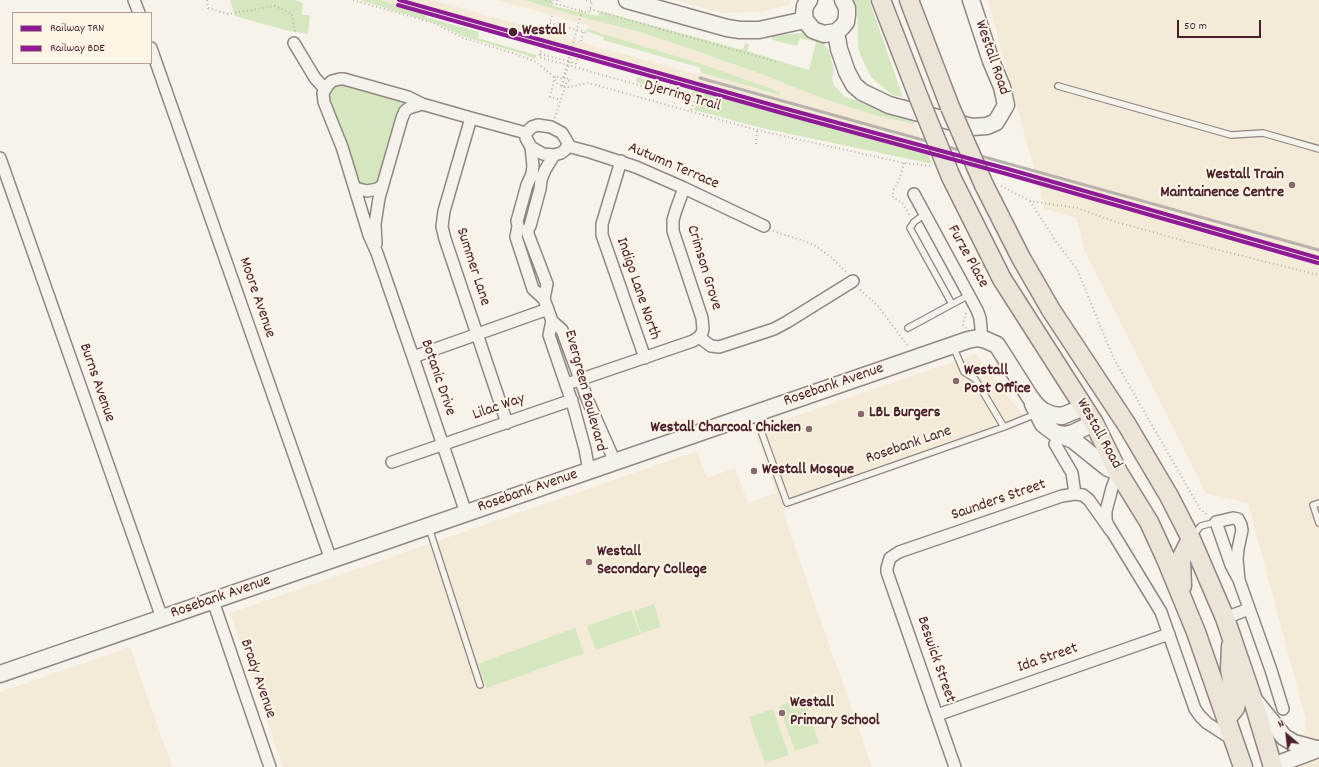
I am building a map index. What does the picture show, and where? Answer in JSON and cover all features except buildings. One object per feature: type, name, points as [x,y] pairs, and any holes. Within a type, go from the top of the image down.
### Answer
[{"type":"main road","name":"Westall Road","points":[[880,0],[918,98],[951,177],[1002,279],[1094,423],[1118,472],[1149,522],[1196,632],[1243,767]]},
{"type":"main road","name":"Westall Road","points":[[909,0],[950,107],[991,185],[1021,258],[1050,310],[1110,399],[1153,468],[1191,539],[1225,618],[1252,697],[1273,767]]},
{"type":"main road","points":[[1084,407],[1110,399]]},
{"type":"main road","points":[[1094,423],[1110,399]]},
{"type":"main road","points":[[1182,597],[1181,559],[1191,539]]},
{"type":"main road","points":[[1226,719],[1236,706],[1230,669],[1232,638]]},
{"type":"street","points":[[134,0],[139,12]]},
{"type":"street","points":[[627,0],[734,29],[759,30],[805,20]]},
{"type":"street","points":[[809,0],[804,13],[805,20],[813,30],[824,34],[836,32],[846,22],[847,8],[843,0]]},
{"type":"street","name":"Westall Road","points":[[836,32],[839,49],[846,72],[854,85],[862,92],[889,105],[972,127],[987,126],[996,122],[1006,105],[1002,87],[991,61],[971,0]]},
{"type":"street","points":[[294,44],[315,78],[325,88],[336,80],[344,79],[408,97],[422,104],[470,118],[526,132]]},
{"type":"street","name":"Moore Avenue","points":[[152,51],[331,560]]},
{"type":"street","name":"Botanic Drive","points":[[325,88],[323,97],[324,102],[342,147],[369,235],[377,253],[466,513]]},
{"type":"street","name":"Botanic Drive","points":[[377,253],[375,224],[379,198],[403,114],[409,108],[422,104]]},
{"type":"street","name":"Summer Lane","points":[[470,118],[444,211],[442,227],[507,423]]},
{"type":"street","points":[[538,125],[551,127],[566,137],[567,146],[561,153],[554,155],[543,154],[531,147],[526,138],[526,132],[532,127],[538,125]]},
{"type":"street","name":"Autumn Terrace","points":[[567,146],[621,161],[684,188],[764,226]]},
{"type":"street","name":"Evergreen Boulevard","points":[[531,147],[533,166],[532,174],[527,185],[517,221],[518,226],[516,239],[533,289],[546,304]]},
{"type":"street","name":"Evergreen Boulevard","points":[[554,155],[541,180],[540,189],[528,231],[546,284],[546,304],[552,321],[562,330],[580,380],[615,462]]},
{"type":"street","name":"Burns Avenue","points":[[0,158],[162,618]]},
{"type":"street","name":"Indigo Lane North","points":[[621,161],[602,224],[602,235],[644,358]]},
{"type":"street","points":[[354,188],[367,191],[382,186]]},
{"type":"street","name":"Crimson Grove","points":[[684,188],[673,220],[673,231],[702,318],[703,329],[699,337]]},
{"type":"street","name":"Furze Place","points":[[914,194],[979,314],[982,339]]},
{"type":"street","points":[[567,384],[693,341],[699,337],[711,346],[719,347],[774,329],[853,281]]},
{"type":"street","points":[[413,357],[477,334],[546,304]]},
{"type":"street","name":"Evergreen Boulevard","points":[[552,321],[549,335],[572,400],[585,449],[589,471]]},
{"type":"street","name":"Rosebank Avenue","points":[[0,674],[952,345],[972,339],[982,339]]},
{"type":"street","points":[[982,339],[990,341],[999,348],[1030,397],[1043,411],[1055,416],[1064,415],[1084,407]]},
{"type":"street","points":[[1030,397],[1041,421],[1057,439],[1072,473],[1071,495],[1083,495],[1089,500],[1111,531],[1161,612],[1195,708],[1207,723],[1234,741]]},
{"type":"street","name":"Lilac Way","points":[[392,462],[572,400]]},
{"type":"street","points":[[1057,439],[1094,423]]},
{"type":"street","points":[[1057,439],[1073,440],[1108,468],[1118,472],[1106,511],[1106,520],[1111,531]]},
{"type":"street","name":"Saunders Street","points":[[888,562],[892,556],[900,552],[1062,496],[1071,495]]},
{"type":"street","points":[[1239,580],[1237,559],[1242,530],[1240,523],[1237,519],[1233,518],[1216,522],[1230,565],[1239,580],[1283,708]]},
{"type":"street","name":"Beswick Street","points":[[888,562],[887,572],[955,767]]},
{"type":"street","name":"Brady Avenue","points":[[213,601],[270,767]]},
{"type":"street","points":[[1225,618],[1249,610]]},
{"type":"street","name":"Ida Street","points":[[938,715],[1169,634]]},
{"type":"street","points":[[1252,697],[1284,737],[1294,743],[1318,749]]},
{"type":"street","points":[[1273,767],[1318,749]]},
{"type":"lane","points":[[1058,86],[1231,135],[1263,133],[1319,149]]},
{"type":"lane","points":[[925,214],[914,222],[910,228],[952,304]]},
{"type":"lane","points":[[908,328],[969,295]]},
{"type":"lane","points":[[952,345],[964,372],[975,379],[1004,427]]},
{"type":"lane","name":"Rosebank Lane","points":[[754,414],[787,503],[1004,427],[1038,413]]},
{"type":"lane","points":[[1319,503],[1313,505],[1319,523]]},
{"type":"lane","points":[[1191,539],[1201,526],[1216,522]]},
{"type":"lane","points":[[428,526],[480,685]]},
{"type":"path","points":[[207,0],[208,8],[228,14],[275,6],[292,14],[296,34],[294,44]]},
{"type":"path","points":[[353,0],[434,23],[463,38],[513,53],[536,62],[553,76],[558,85],[562,86],[573,52]]},
{"type":"path","points":[[546,0],[552,2],[553,0]]},
{"type":"path","points":[[558,0],[556,4],[589,12],[592,1],[586,0]]},
{"type":"path","points":[[590,9],[777,62]]},
{"type":"path","points":[[564,77],[582,11]]},
{"type":"path","points":[[547,32],[552,16]]},
{"type":"path","points":[[550,23],[588,33]]},
{"type":"path","points":[[580,41],[583,32]]},
{"type":"path","points":[[543,43],[539,58],[694,101],[691,111]]},
{"type":"path","points":[[540,54],[576,64],[579,53]]},
{"type":"path","points":[[551,127],[566,87],[567,81],[571,80],[564,77],[563,79],[555,76],[550,97],[561,100]]},
{"type":"path","name":"Djerring Trail","points":[[562,86],[579,86],[588,83],[757,130],[904,163],[935,167]]},
{"type":"path","points":[[756,144],[757,130]]},
{"type":"path","points":[[991,185],[1030,202],[1077,208],[1116,222],[1214,250],[1319,274]]},
{"type":"path","points":[[1030,202],[1057,243],[1077,269],[1113,357],[1200,509],[1216,522]]},
{"type":"shaded area","points":[[380,0],[432,0],[699,75],[700,72],[779,95],[780,92],[705,65],[587,29],[588,25],[495,0],[525,0],[570,14],[640,32],[764,75],[819,97],[877,116],[915,124],[927,153],[695,89],[695,86],[427,11],[426,14]]},
{"type":"shaded area","points":[[675,0],[791,0],[789,5],[762,12],[721,13]]},
{"type":"shaded area","points":[[988,0],[1319,0],[1319,767],[1300,767],[1306,720],[1248,503],[1206,494],[1085,252],[1077,218],[1045,209]]},
{"type":"shaded area","name":"Westall Secondary College","points":[[976,354],[1029,423],[782,510],[872,767],[283,767],[230,613],[697,451],[707,478],[735,468],[748,503],[776,493],[755,430]]},
{"type":"shaded area","points":[[130,647],[172,767],[0,767],[0,692]]},
{"type":"green space","points":[[230,0],[295,0],[303,3],[302,15],[310,15],[308,34],[285,30],[235,16]]},
{"type":"green space","points":[[360,0],[380,0],[426,14],[426,17],[479,32],[478,38],[536,55],[535,59],[465,37],[438,24]]},
{"type":"green space","points":[[525,0],[551,0],[554,3],[553,6],[598,16],[600,11],[743,50],[745,43],[749,44],[747,51],[809,70],[816,42],[800,38],[797,46],[773,40],[771,37],[774,35],[805,33],[822,41],[829,51],[834,71],[832,78],[834,85],[845,97],[888,111],[913,117],[915,124],[877,116],[819,97],[764,75],[640,32],[570,14]]},
{"type":"green space","points":[[853,0],[869,0],[903,97],[892,95],[871,77],[858,48],[857,9]]},
{"type":"green space","points":[[587,29],[705,65],[780,92],[780,95],[700,72],[701,68],[603,40],[604,37],[588,32],[586,31]]},
{"type":"green space","points":[[637,77],[693,93],[695,89],[927,153],[933,164],[762,128],[694,110],[697,99],[636,82]]},
{"type":"green space","points":[[337,82],[410,101],[379,182],[372,187],[359,185],[326,98],[334,84]]},
{"type":"green space","points":[[654,604],[661,627],[641,633],[634,611]]},
{"type":"green space","points":[[631,610],[640,634],[596,650],[587,626]]},
{"type":"green space","points":[[575,628],[584,653],[487,688],[478,664]]},
{"type":"green space","points":[[803,697],[819,743],[795,751],[779,706]]},
{"type":"green space","points":[[773,709],[789,755],[765,763],[749,717]]},
{"type":"railway","points":[[700,78],[1319,250]]},
{"type":"rail line","name":"TRN","points":[[399,0],[783,108],[1008,169],[1319,258]]},
{"type":"rail line","name":"BDE","points":[[398,5],[782,113],[1007,174],[1318,263]]},
{"type":"place","name":"Westall","points":[[513,32]]},
{"type":"place","name":"Westall Train Maintainence Centre","points":[[1292,185]]},
{"type":"place","name":"Westall Post Office","points":[[956,381]]},
{"type":"place","name":"LBL Burgers","points":[[861,414]]},
{"type":"place","name":"Westall Charcoal Chicken","points":[[809,429]]},
{"type":"place","name":"Westall Mosque","points":[[754,471]]},
{"type":"place","name":"Westall Secondary College","points":[[589,562]]},
{"type":"place","name":"Westall Primary School","points":[[782,713]]}]
